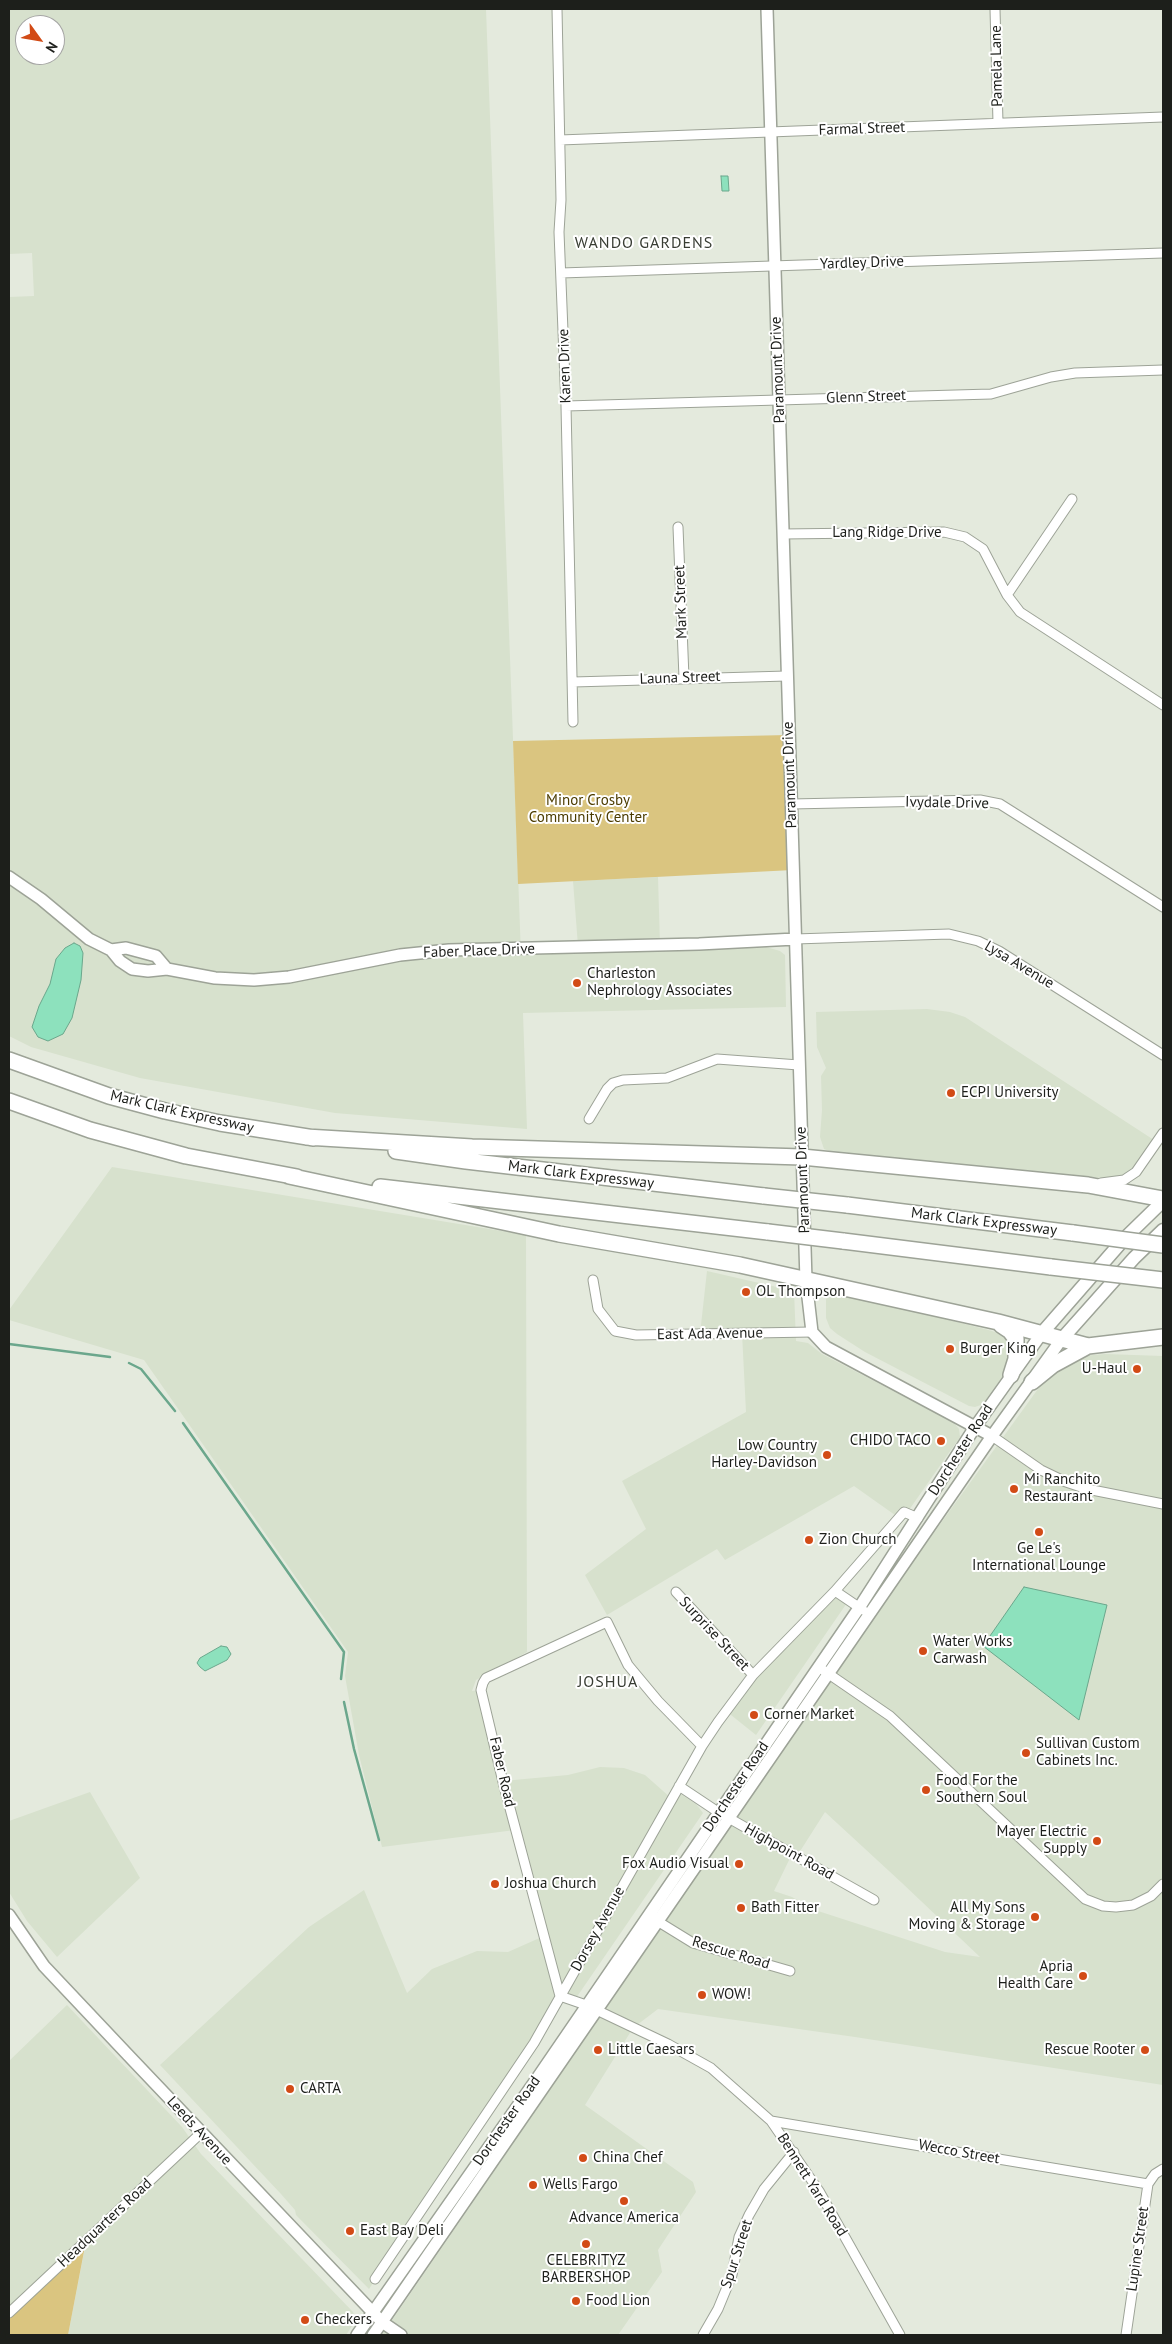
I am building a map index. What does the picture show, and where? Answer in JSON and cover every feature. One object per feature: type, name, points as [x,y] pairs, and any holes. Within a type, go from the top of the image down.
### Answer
[{"type":"highway","name":"Mark Clark Expressway","points":[[9,1060],[109,1096],[164,1111],[220,1123],[306,1137],[466,1161],[847,1205],[1163,1245]]},
{"type":"highway","points":[[9,1101],[90,1130],[186,1156],[560,1234],[740,1265],[998,1322],[1088,1346],[1163,1338]]},
{"type":"highway","points":[[306,1137],[472,1146],[802,1157],[1088,1185],[1163,1200]]},
{"type":"highway","points":[[289,1176],[1163,1280]]},
{"type":"highway","points":[[998,1322],[1010,1331],[1016,1339],[1016,1359],[1011,1375]]},
{"type":"highway","points":[[1032,1382],[1053,1365],[1088,1346]]},
{"type":"main road","name":"Dorchester Road","points":[[1042,1334],[1124,1239],[1163,1200]]},
{"type":"main road","name":"Dorchester Road","points":[[1061,1340],[1128,1264],[1163,1230]]},
{"type":"street","name":"Karen Drive","points":[[557,9],[561,200],[559,232],[566,406],[573,682],[572,722]]},
{"type":"street","name":"Paramount Drive","points":[[767,9],[806,1280],[812,1332]]},
{"type":"street","name":"Pamela Lane","points":[[995,9],[998,123]]},
{"type":"street","name":"Farmal Street","points":[[560,140],[1163,117]]},
{"type":"street","name":"Yardley Drive","points":[[561,273],[1163,253]]},
{"type":"street","name":"Glenn Street","points":[[566,406],[991,394],[1075,372],[1163,370]]},
{"type":"street","points":[[1007,595],[1072,499]]},
{"type":"street","name":"Mark Street","points":[[678,527],[684,678]]},
{"type":"street","name":"Lang Ridge Drive","points":[[783,534],[944,532],[965,537],[983,549],[1007,595],[1020,612],[1037,625],[1163,706]]},
{"type":"street","name":"Launa Street","points":[[573,682],[787,676]]},
{"type":"street","name":"Ivydale Drive","points":[[791,804],[980,800],[1000,804],[1163,907]]},
{"type":"street","name":"Faber Place Drive","points":[[9,877],[41,898],[89,939],[111,950],[120,961],[132,969],[148,971],[167,968],[215,978],[254,980],[289,977],[400,955],[449,950],[701,944],[795,939]]},
{"type":"street","name":"Lysa Avenue","points":[[795,939],[949,934],[978,941],[999,951],[1163,1055]]},
{"type":"street","name":"Faber Place Drive","points":[[111,950],[126,948],[156,956],[167,968]]},
{"type":"street","points":[[588,1119],[607,1089],[613,1083],[623,1080],[667,1078],[717,1059],[799,1065]]},
{"type":"street","points":[[1088,1185],[1124,1180],[1136,1172],[1163,1133]]},
{"type":"street","name":"East Ada Avenue","points":[[593,1280],[598,1309],[615,1331],[636,1335],[812,1332]]},
{"type":"street","points":[[812,1332],[826,1346],[992,1436],[1041,1470],[1087,1490],[1163,1504]]},
{"type":"street","name":"Dorchester Road","points":[[373,2335],[504,2135],[723,1815],[817,1666],[859,1608],[975,1427],[1042,1334]]},
{"type":"street","name":"Dorchester Road","points":[[723,1815],[828,1674],[992,1436],[1061,1340]]},
{"type":"street","name":"Dorsey Avenue","points":[[375,2279],[534,2043],[702,1746],[753,1675],[835,1591],[904,1512],[918,1518]]},
{"type":"street","points":[[835,1591],[859,1608],[870,1613]]},
{"type":"street","name":"Surprise Street","points":[[676,1592],[753,1675]]},
{"type":"street","name":"Faber Road","points":[[560,1996],[503,1782],[481,1690],[486,1678],[607,1622],[628,1665],[658,1701],[702,1746]]},
{"type":"street","points":[[817,1666],[890,1716],[1086,1899],[1103,1906],[1133,1905],[1151,1896],[1163,1884]]},
{"type":"street","name":"Highpoint Road","points":[[679,1786],[723,1815],[874,1900]]},
{"type":"street","name":"Leeds Avenue","points":[[9,1915],[44,1966],[372,2312],[382,2322],[402,2335]]},
{"type":"street","name":"Rescue Road","points":[[653,1918],[693,1943],[790,1971]]},
{"type":"street","name":"Bennett Yard Road","points":[[560,1996],[591,2008],[668,2044],[711,2068],[771,2120],[819,2191],[900,2335]]},
{"type":"street","name":"Wecco Street","points":[[771,2120],[1148,2184]]},
{"type":"street","name":"Headquarters Road","points":[[9,2313],[201,2133]]},
{"type":"street","name":"Dorchester Road","points":[[357,2335],[372,2312],[504,2135]]},
{"type":"street","name":"Spur Street","points":[[703,2335],[718,2308],[732,2274],[739,2237],[749,2215],[764,2189],[794,2152]]},
{"type":"street","points":[[1148,2184],[1163,2169]]},
{"type":"street","name":"Lupine Street","points":[[1126,2335],[1148,2184]]},
{"type":"shaded area","points":[[9,9],[486,9],[521,955],[766,947],[780,951],[785,955],[786,1007],[523,1013],[527,1129],[335,1113],[140,1078],[31,1047],[9,1036],[9,297],[34,296],[32,253],[9,254]]},
{"type":"shaded area","points":[[721,176],[728,176],[729,191],[722,191]]},
{"type":"shaded area","points":[[658,877],[660,945],[578,946],[573,881]]},
{"type":"shaded area","points":[[74,943],[80,946],[83,953],[81,980],[72,1018],[63,1034],[48,1041],[38,1037],[32,1027],[39,1006],[50,984],[56,959],[65,948]]},
{"type":"shaded area","name":"ECPI University","points":[[927,1009],[950,1012],[965,1017],[1157,1142],[1124,1180],[832,1152],[824,1149],[820,1137],[822,1110],[821,1076],[826,1068],[817,1047],[816,1012]]},
{"type":"shaded area","points":[[112,1167],[526,1235],[527,1652],[476,1680],[472,1691],[481,1690],[503,1781],[568,1775],[600,1767],[624,1768],[645,1775],[671,1798],[676,1791],[696,1804],[703,1813],[574,2001],[561,1996],[534,2043],[369,2289],[296,2215],[295,2210],[281,2194],[160,2065],[309,1927],[364,1890],[407,1993],[432,1969],[477,1951],[508,1952],[544,1936],[515,1830],[382,1847],[359,1755],[345,1676],[348,1652],[144,1360],[9,1320],[9,1310]]},
{"type":"shaded area","points":[[707,1271],[794,1291],[796,1341],[808,1343],[822,1354],[953,1422],[959,1429],[960,1437],[902,1520],[854,1486],[725,1560],[717,1549],[607,1615],[585,1575],[646,1529],[622,1481],[746,1412],[742,1333],[700,1334]]},
{"type":"shaded area","points":[[837,1293],[845,1293],[1005,1336],[1010,1342],[1009,1367],[984,1404],[975,1407],[969,1406],[865,1352],[837,1334],[830,1328],[826,1318],[826,1299]]},
{"type":"shaded area","points":[[1105,1354],[1163,1356],[1163,2085],[855,2037],[658,2009],[633,2028],[585,2105],[693,2182],[696,2192],[658,2250],[662,2272],[618,2335],[382,2335],[891,1592],[1043,1382],[1071,1357]],"holes":[[[825,1812],[980,1957],[945,1952],[818,1911],[792,1897],[774,1891],[792,1854],[797,1856]]]},
{"type":"shaded area","points":[[1024,1587],[1107,1605],[1079,1720],[983,1646]]},
{"type":"shaded area","points":[[835,1591],[849,1600],[756,1735],[726,1711]]},
{"type":"shaded area","points":[[221,1646],[227,1647],[231,1654],[227,1660],[205,1671],[200,1667],[197,1663],[200,1658]]},
{"type":"shaded area","points":[[90,1792],[140,1878],[57,1957],[27,1921],[9,1892],[9,1821]]},
{"type":"shaded area","points":[[67,2005],[182,2127],[201,2154],[353,2312],[356,2320],[346,2335],[68,2335],[86,2242],[9,2313],[9,2061]]},
{"type":"green space","name":"Minor Crosby Community Center","points":[[788,735],[793,870],[518,884],[513,741]]},
{"type":"green space","points":[[86,2241],[68,2335],[9,2335],[9,2313]]},
{"type":"waterway","points":[[9,1344],[110,1357]]},
{"type":"waterway","points":[[129,1363],[141,1369],[175,1411]]},
{"type":"waterway","points":[[183,1423],[344,1652],[341,1679]]},
{"type":"waterway","points":[[344,1702],[354,1749],[379,1840]]},
{"type":"place","name":"Charleston Nephrology Associates","points":[[577,983]]},
{"type":"place","name":"ECPI University","points":[[951,1093]]},
{"type":"place","name":"OL Thompson","points":[[746,1292]]},
{"type":"place","name":"Burger King","points":[[950,1349]]},
{"type":"place","name":"U-Haul","points":[[1137,1369]]},
{"type":"place","name":"CHIDO TACO","points":[[941,1441]]},
{"type":"place","name":"Low Country Harley-Davidson","points":[[827,1455]]},
{"type":"place","name":"Mi Ranchito Restaurant","points":[[1014,1489]]},
{"type":"place","name":"Ge Le's International Lounge","points":[[1039,1532]]},
{"type":"place","name":"Zion Church","points":[[809,1540]]},
{"type":"place","name":"Water Works Carwash","points":[[923,1651]]},
{"type":"place","name":"Corner Market","points":[[754,1715]]},
{"type":"place","name":"Sullivan Custom Cabinets Inc.","points":[[1026,1753]]},
{"type":"place","name":"Food For the Southern Soul","points":[[926,1790]]},
{"type":"place","name":"Mayer Electric Supply","points":[[1097,1841]]},
{"type":"place","name":"Fox Audio Visual","points":[[739,1864]]},
{"type":"place","name":"Joshua Church","points":[[495,1884]]},
{"type":"place","name":"Bath Fitter","points":[[741,1908]]},
{"type":"place","name":"All My Sons Moving & Storage","points":[[1035,1917]]},
{"type":"place","name":"Apria Health Care","points":[[1083,1976]]},
{"type":"place","name":"WOW!","points":[[702,1995]]},
{"type":"place","name":"Little Caesars","points":[[598,2050]]},
{"type":"place","name":"Rescue Rooter","points":[[1145,2050]]},
{"type":"place","name":"CARTA","points":[[290,2089]]},
{"type":"place","name":"China Chef","points":[[583,2158]]},
{"type":"place","name":"Wells Fargo","points":[[533,2185]]},
{"type":"place","name":"Advance America","points":[[624,2201]]},
{"type":"place","name":"East Bay Deli","points":[[350,2231]]},
{"type":"place","name":"CELEBRITYZ BARBERSHOP","points":[[586,2244]]},
{"type":"place","name":"Food Lion","points":[[576,2301]]},
{"type":"place","name":"Checkers","points":[[305,2320]]},
{"type":"district","name":"WANDO GARDENS","points":[[644,243]]},
{"type":"district","name":"JOSHUA","points":[[608,1682]]}]
